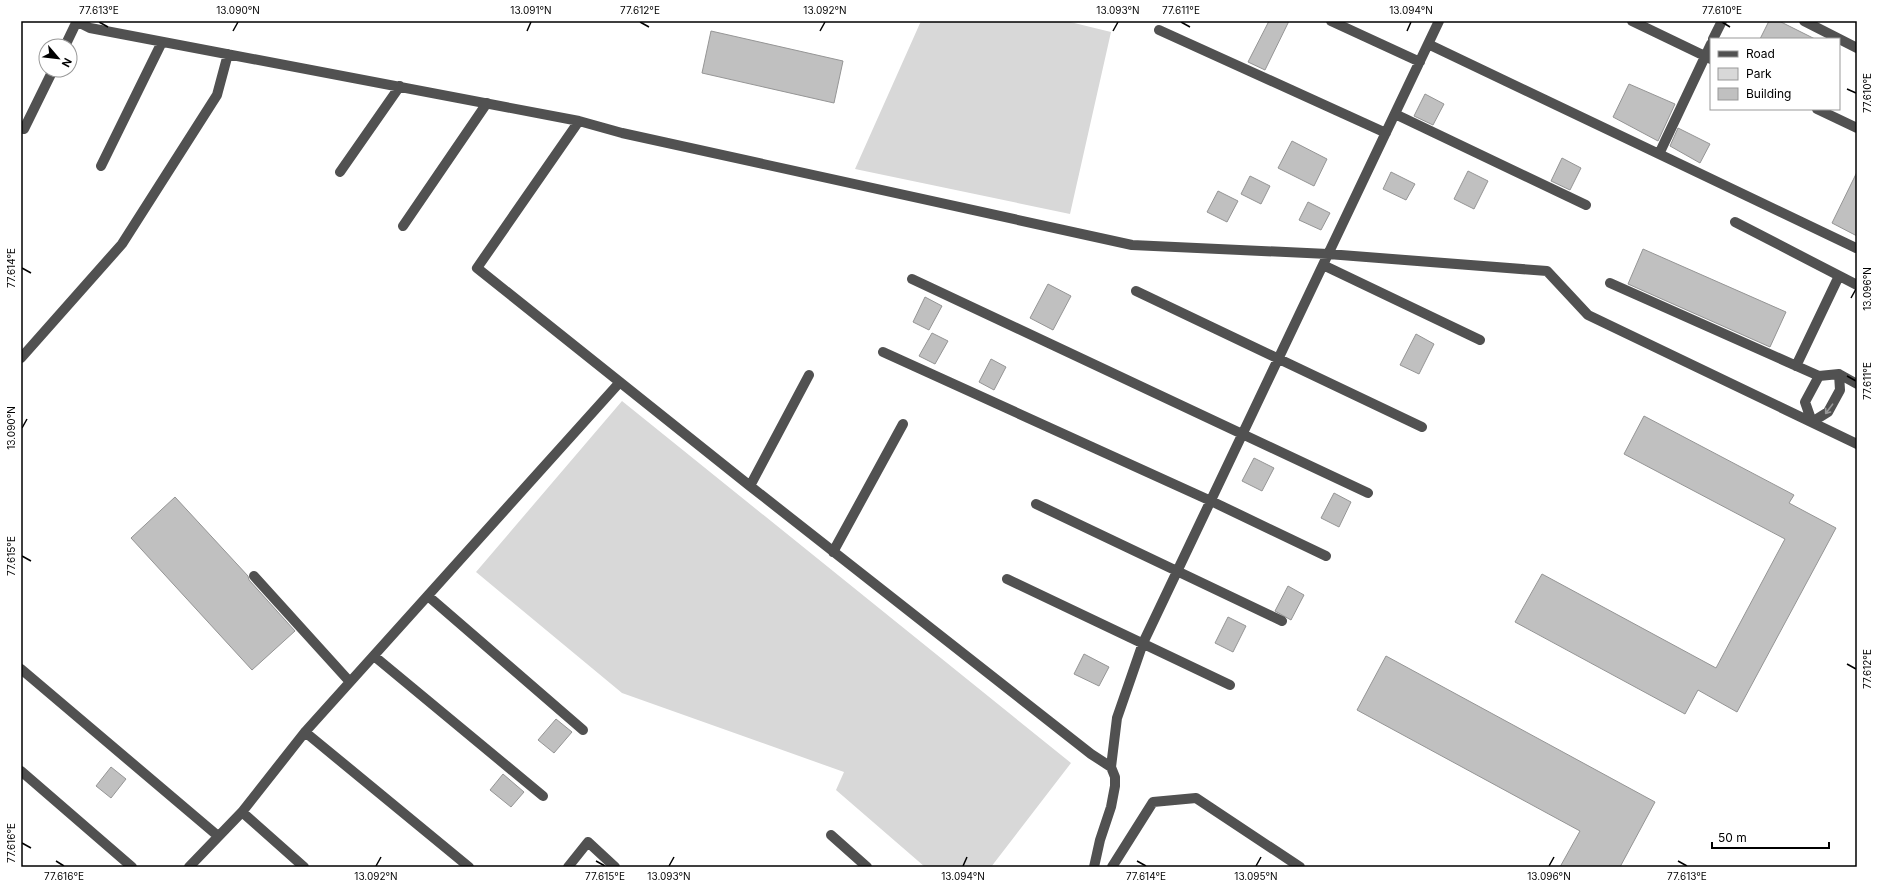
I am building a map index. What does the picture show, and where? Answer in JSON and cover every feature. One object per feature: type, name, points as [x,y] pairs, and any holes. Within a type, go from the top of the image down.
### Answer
[{"type":"street","points":[[69,38],[76,21],[90,28],[579,121],[622,133],[1132,245],[1328,254],[1547,271],[1588,316],[1857,444]]},
{"type":"street","points":[[1331,21],[1420,62]]},
{"type":"street","points":[[1094,867],[1112,800],[1115,777],[1111,767],[1117,718],[1143,644],[1439,21]]},
{"type":"street","points":[[1632,21],[1708,57],[1659,154]]},
{"type":"street","points":[[1714,38],[1722,21]]},
{"type":"street","points":[[1804,21],[1837,38]]},
{"type":"street","points":[[1159,30],[1386,133]]},
{"type":"street","points":[[1840,39],[1857,48]]},
{"type":"street","points":[[101,166],[162,42]]},
{"type":"street","points":[[1428,44],[1856,248]]},
{"type":"street","points":[[21,358],[122,244],[217,95],[228,54]]},
{"type":"street","points":[[24,129],[49,78]]},
{"type":"street","points":[[340,172],[400,86]]},
{"type":"street","points":[[403,226],[487,103]]},
{"type":"street","points":[[1819,110],[1857,128]]},
{"type":"street","points":[[1395,114],[1586,205]]},
{"type":"street","points":[[579,121],[477,268],[750,486],[1091,754],[1111,767]]},
{"type":"street","points":[[1735,222],[1857,285]]},
{"type":"street","points":[[1323,265],[1480,340]]},
{"type":"street","points":[[1796,366],[1839,276]]},
{"type":"street","points":[[912,279],[1243,433],[1368,493]]},
{"type":"street","points":[[1610,283],[1819,376],[1839,374],[1857,384]]},
{"type":"street","points":[[1136,291],[1422,427]]},
{"type":"street","points":[[883,352],[1211,501],[1326,556]]},
{"type":"street","points":[[1812,422],[1828,412],[1840,390],[1839,374]]},
{"type":"street","points":[[750,486],[809,375]]},
{"type":"street","points":[[1812,422],[1806,402],[1819,376]]},
{"type":"street","points":[[189,867],[242,812],[305,732],[620,382]]},
{"type":"street","points":[[834,552],[903,424]]},
{"type":"street","points":[[1036,504],[1282,621]]},
{"type":"street","points":[[254,576],[350,682]]},
{"type":"street","points":[[1007,579],[1230,685]]},
{"type":"street","points":[[428,596],[583,730]]},
{"type":"street","points":[[374,656],[543,796]]},
{"type":"street","points":[[21,669],[218,836]]},
{"type":"street","points":[[305,732],[468,867]]},
{"type":"street","points":[[21,771],[132,867]]},
{"type":"street","points":[[1112,867],[1153,802],[1196,798],[1300,867]]},
{"type":"street","points":[[242,812],[304,867]]},
{"type":"street","points":[[831,835],[867,867]]},
{"type":"street","points":[[568,867],[588,842],[616,867]]},
{"type":"green space","points":[[921,21],[1066,21],[1111,32],[1070,214],[855,169]]},
{"type":"green space","points":[[622,401],[1071,763],[991,867],[925,867],[836,790],[844,772],[622,693],[476,572]]},
{"type":"building","points":[[1269,21],[1289,21],[1265,70],[1248,62]]},
{"type":"building","points":[[1769,21],[1779,21],[1813,38],[1760,38]]},
{"type":"building","points":[[711,31],[843,61],[834,103],[702,73]]},
{"type":"building","points":[[1629,84],[1675,104],[1658,141],[1613,117]]},
{"type":"building","points":[[1425,94],[1444,104],[1433,125],[1414,116]]},
{"type":"building","points":[[1678,128],[1710,144],[1700,163],[1670,146]]},
{"type":"building","points":[[1292,141],[1327,159],[1314,186],[1278,168]]},
{"type":"building","points":[[1562,158],[1581,168],[1570,190],[1551,181]]},
{"type":"building","points":[[1468,171],[1488,181],[1474,209],[1454,199]]},
{"type":"building","points":[[1391,172],[1415,184],[1406,200],[1383,189]]},
{"type":"building","points":[[1857,172],[1857,236],[1832,223]]},
{"type":"building","points":[[1250,176],[1270,186],[1261,204],[1241,194]]},
{"type":"building","points":[[1218,191],[1238,201],[1227,222],[1207,212]]},
{"type":"building","points":[[1308,202],[1330,213],[1321,230],[1299,220]]},
{"type":"building","points":[[1643,249],[1786,312],[1770,347],[1628,284]]},
{"type":"building","points":[[1048,284],[1071,296],[1053,330],[1030,318]]},
{"type":"building","points":[[925,297],[942,306],[929,330],[913,322]]},
{"type":"building","points":[[932,333],[948,341],[935,364],[919,356]]},
{"type":"building","points":[[1416,334],[1434,344],[1419,374],[1400,365]]},
{"type":"building","points":[[991,359],[1006,367],[994,390],[979,382]]},
{"type":"building","points":[[1644,416],[1794,495],[1789,503],[1836,528],[1737,712],[1698,690],[1685,714],[1515,622],[1542,574],[1716,668],[1785,539],[1624,454]]},
{"type":"building","points":[[1254,458],[1274,468],[1262,491],[1242,481]]},
{"type":"building","points":[[1334,493],[1351,502],[1339,527],[1321,518]]},
{"type":"building","points":[[175,497],[248,576],[249,580],[295,631],[252,670],[131,538]]},
{"type":"building","points":[[1288,586],[1304,595],[1291,620],[1275,611]]},
{"type":"building","points":[[1228,617],[1246,626],[1233,652],[1215,643]]},
{"type":"building","points":[[1084,654],[1109,667],[1099,686],[1074,674]]},
{"type":"building","points":[[1386,656],[1655,802],[1620,867],[1560,867],[1580,831],[1357,710]]},
{"type":"building","points":[[556,719],[572,732],[554,753],[538,740]]},
{"type":"building","points":[[111,767],[126,779],[111,798],[96,786]]},
{"type":"building","points":[[503,774],[524,792],[511,807],[490,790]]}]
